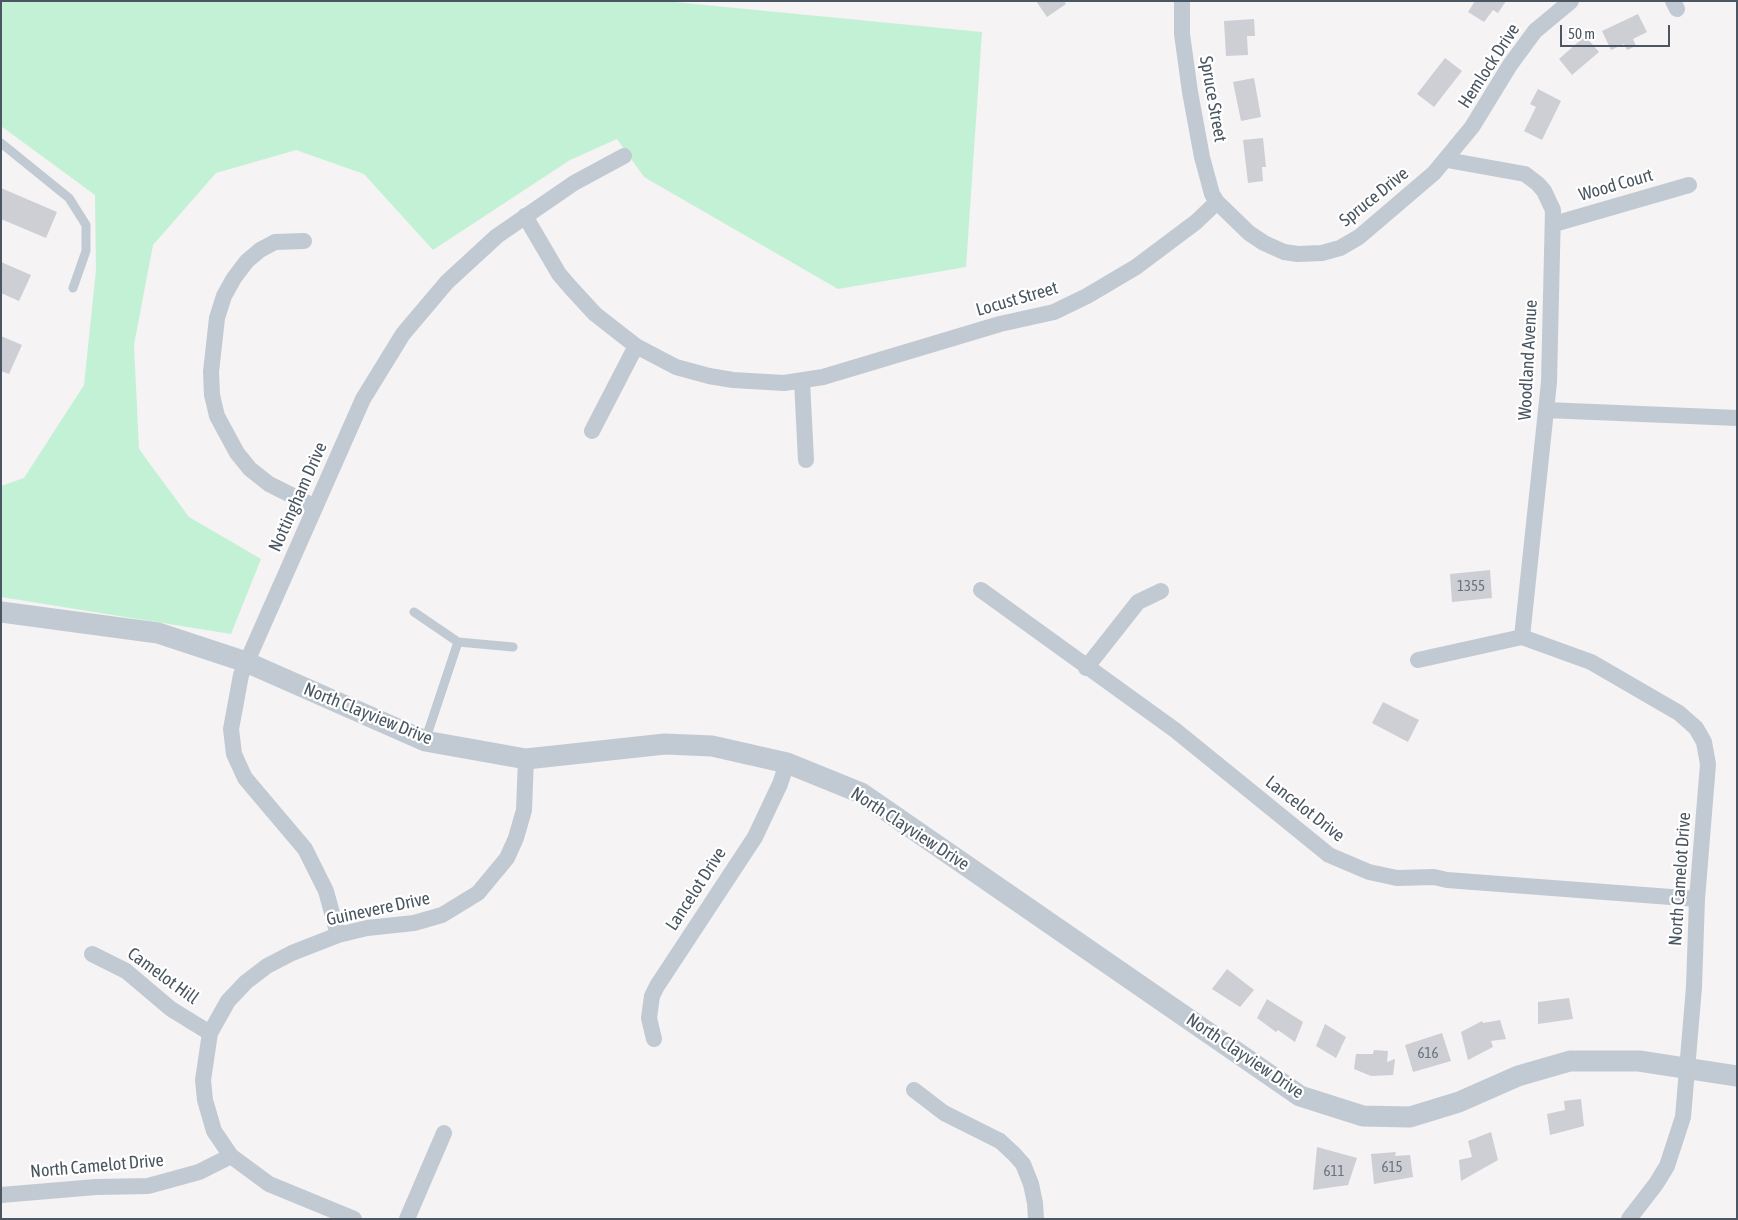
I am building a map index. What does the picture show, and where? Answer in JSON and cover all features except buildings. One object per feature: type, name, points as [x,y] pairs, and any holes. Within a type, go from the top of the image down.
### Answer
[{"type":"street","name":"Spruce Street","points":[[1182,1],[1182,34],[1190,92],[1202,157],[1212,194],[1217,202]]},
{"type":"street","name":"Hemlock Drive","points":[[1447,160],[1472,127],[1505,72],[1535,31],[1571,1]]},
{"type":"street","name":"Nottingham Drive","points":[[338,935],[326,891],[304,849],[245,778],[234,754],[230,730],[238,684],[246,662],[363,399],[403,334],[446,282],[484,247],[525,216],[574,183],[624,156]]},
{"type":"street","name":"Spruce Drive","points":[[1217,202],[1248,233],[1264,243],[1284,252],[1322,253],[1340,248],[1359,237],[1408,197],[1447,160]]},
{"type":"street","name":"Woodland Avenue","points":[[1447,160],[1524,174],[1544,191],[1553,210],[1546,410],[1522,636]]},
{"type":"street","name":"Wood Court","points":[[1554,224],[1689,185]]},
{"type":"street","name":"Locust Street","points":[[525,216],[559,274],[595,314],[636,346],[676,366],[709,376],[733,380],[784,383],[802,381],[1000,324],[1054,312],[1087,296],[1136,268],[1181,234],[1217,202]]},
{"type":"street","points":[[304,241],[276,242],[260,250],[247,261],[234,278],[224,296],[217,318],[210,372],[212,395],[218,416],[237,453],[250,469],[269,484],[315,507]]},
{"type":"street","points":[[592,431],[636,346]]},
{"type":"street","points":[[802,381],[806,460]]},
{"type":"street","points":[[1546,410],[1737,418]]},
{"type":"street","name":"Lancelot Drive","points":[[981,590],[1086,668],[1175,730],[1329,855],[1369,872],[1397,878],[1434,877],[1447,880],[1697,899]]},
{"type":"street","points":[[1086,668],[1138,602],[1161,592]]},
{"type":"street","name":"North Clayview Drive","points":[[1,612],[158,633],[246,662],[425,741],[526,759],[665,744],[712,746],[787,763],[861,793],[1300,1096],[1363,1116],[1410,1117],[1459,1102],[1518,1076],[1570,1061],[1639,1061],[1737,1076]]},
{"type":"street","points":[[1418,660],[1522,636]]},
{"type":"street","name":"North Camelot Drive","points":[[1522,636],[1591,662],[1679,713],[1696,728],[1704,742],[1708,764],[1697,899],[1684,1117],[1675,1146],[1656,1184],[1629,1219]]},
{"type":"street","name":"Guinevere Drive","points":[[231,1156],[214,1130],[205,1100],[203,1080],[210,1032],[228,1002],[246,982],[267,966],[292,953],[338,935],[367,928],[414,923],[442,915],[478,893],[507,858],[516,838],[524,810],[526,759]]},
{"type":"street","name":"Lancelot Drive","points":[[654,1039],[649,1018],[652,996],[755,837],[780,784],[787,763]]},
{"type":"street","name":"Camelot Hill","points":[[92,954],[126,970],[171,1008],[210,1032]]},
{"type":"street","points":[[914,1090],[944,1113],[1000,1141],[1014,1154],[1023,1164],[1031,1184],[1036,1203],[1036,1219]]},
{"type":"street","points":[[407,1219],[444,1133]]},
{"type":"street","points":[[231,1156],[269,1184],[354,1219]]},
{"type":"street","name":"North Camelot Drive","points":[[1,1195],[96,1187],[148,1186],[199,1172],[231,1156]]},
{"type":"lane","points":[[1,143],[69,198],[86,225],[86,251],[73,288]]},
{"type":"lane","points":[[414,612],[458,642],[513,647]]},
{"type":"lane","points":[[425,741],[458,642]]},
{"type":"green space","points":[[1,1],[664,1],[982,32],[966,267],[838,289],[644,177],[617,139],[570,160],[433,250],[364,174],[296,150],[216,173],[153,245],[134,345],[139,449],[189,517],[261,559],[231,634],[1,597],[1,486],[24,478],[84,385],[96,270],[95,195],[1,126]]}]
